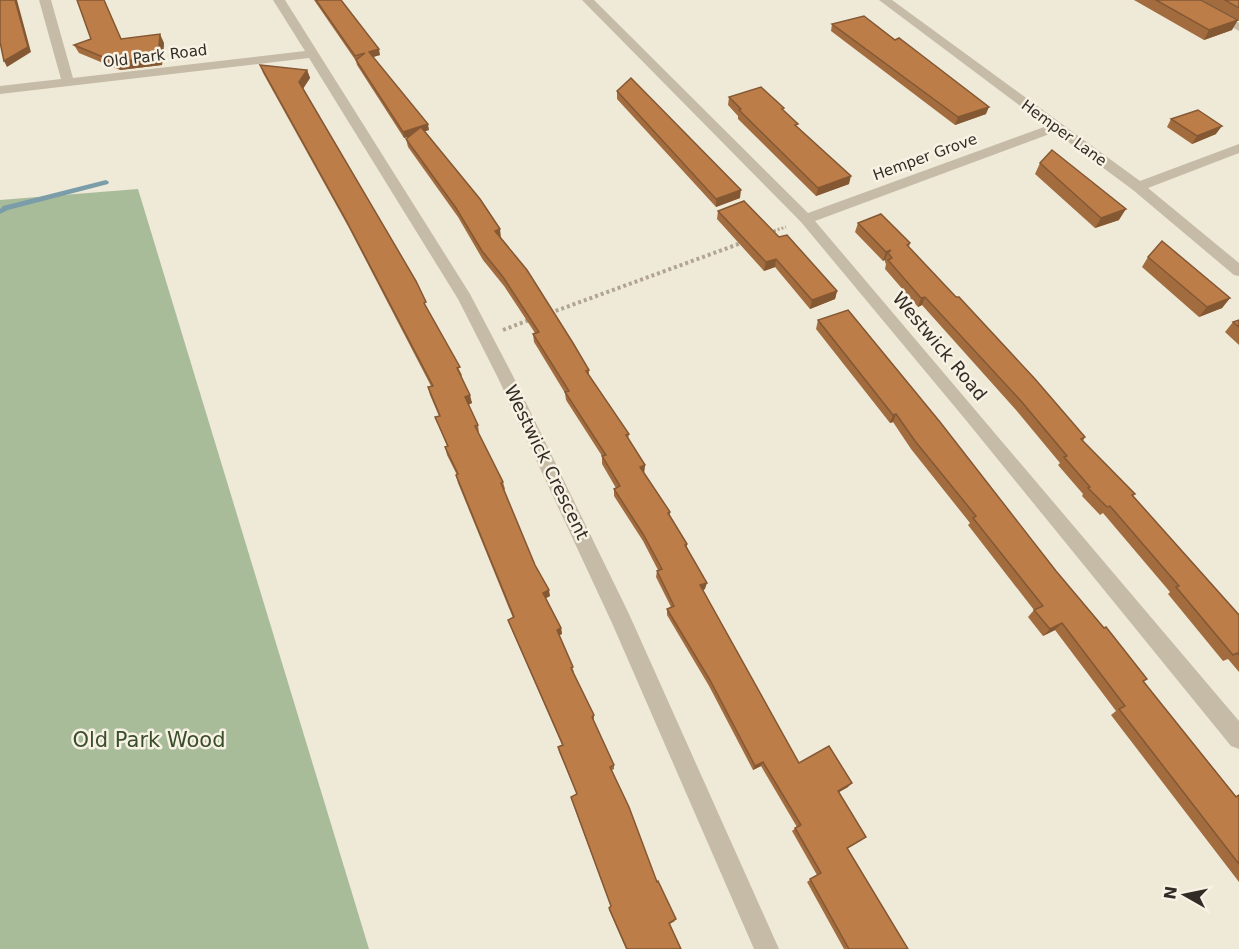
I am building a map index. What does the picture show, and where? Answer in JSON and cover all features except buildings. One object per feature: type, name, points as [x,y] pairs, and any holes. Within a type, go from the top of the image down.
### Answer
[{"type":"street","points":[[45,0],[68,83]]},
{"type":"street","name":"Westwick Crescent","points":[[279,0],[465,298],[486,336],[550,466],[767,949]]},
{"type":"street","name":"Westwick Road","points":[[588,0],[806,219],[1239,738]]},
{"type":"street","name":"Hemper Lane","points":[[885,0],[1138,187],[1239,272]]},
{"type":"street","points":[[1198,1],[1239,28]]},
{"type":"street","name":"Old Park Road","points":[[0,90],[313,54]]},
{"type":"street","name":"Hemper Grove","points":[[806,219],[1056,127]]},
{"type":"street","points":[[1138,187],[1239,148]]},
{"type":"path","points":[[762,235],[806,219]]},
{"type":"path","points":[[541,316],[751,239]]},
{"type":"path","points":[[486,336],[530,320]]},
{"type":"green space","name":"Old Park Wood","points":[[138,189],[369,949],[0,949],[0,200]]},
{"type":"waterway","points":[[0,212],[6,208],[106,182]]}]
